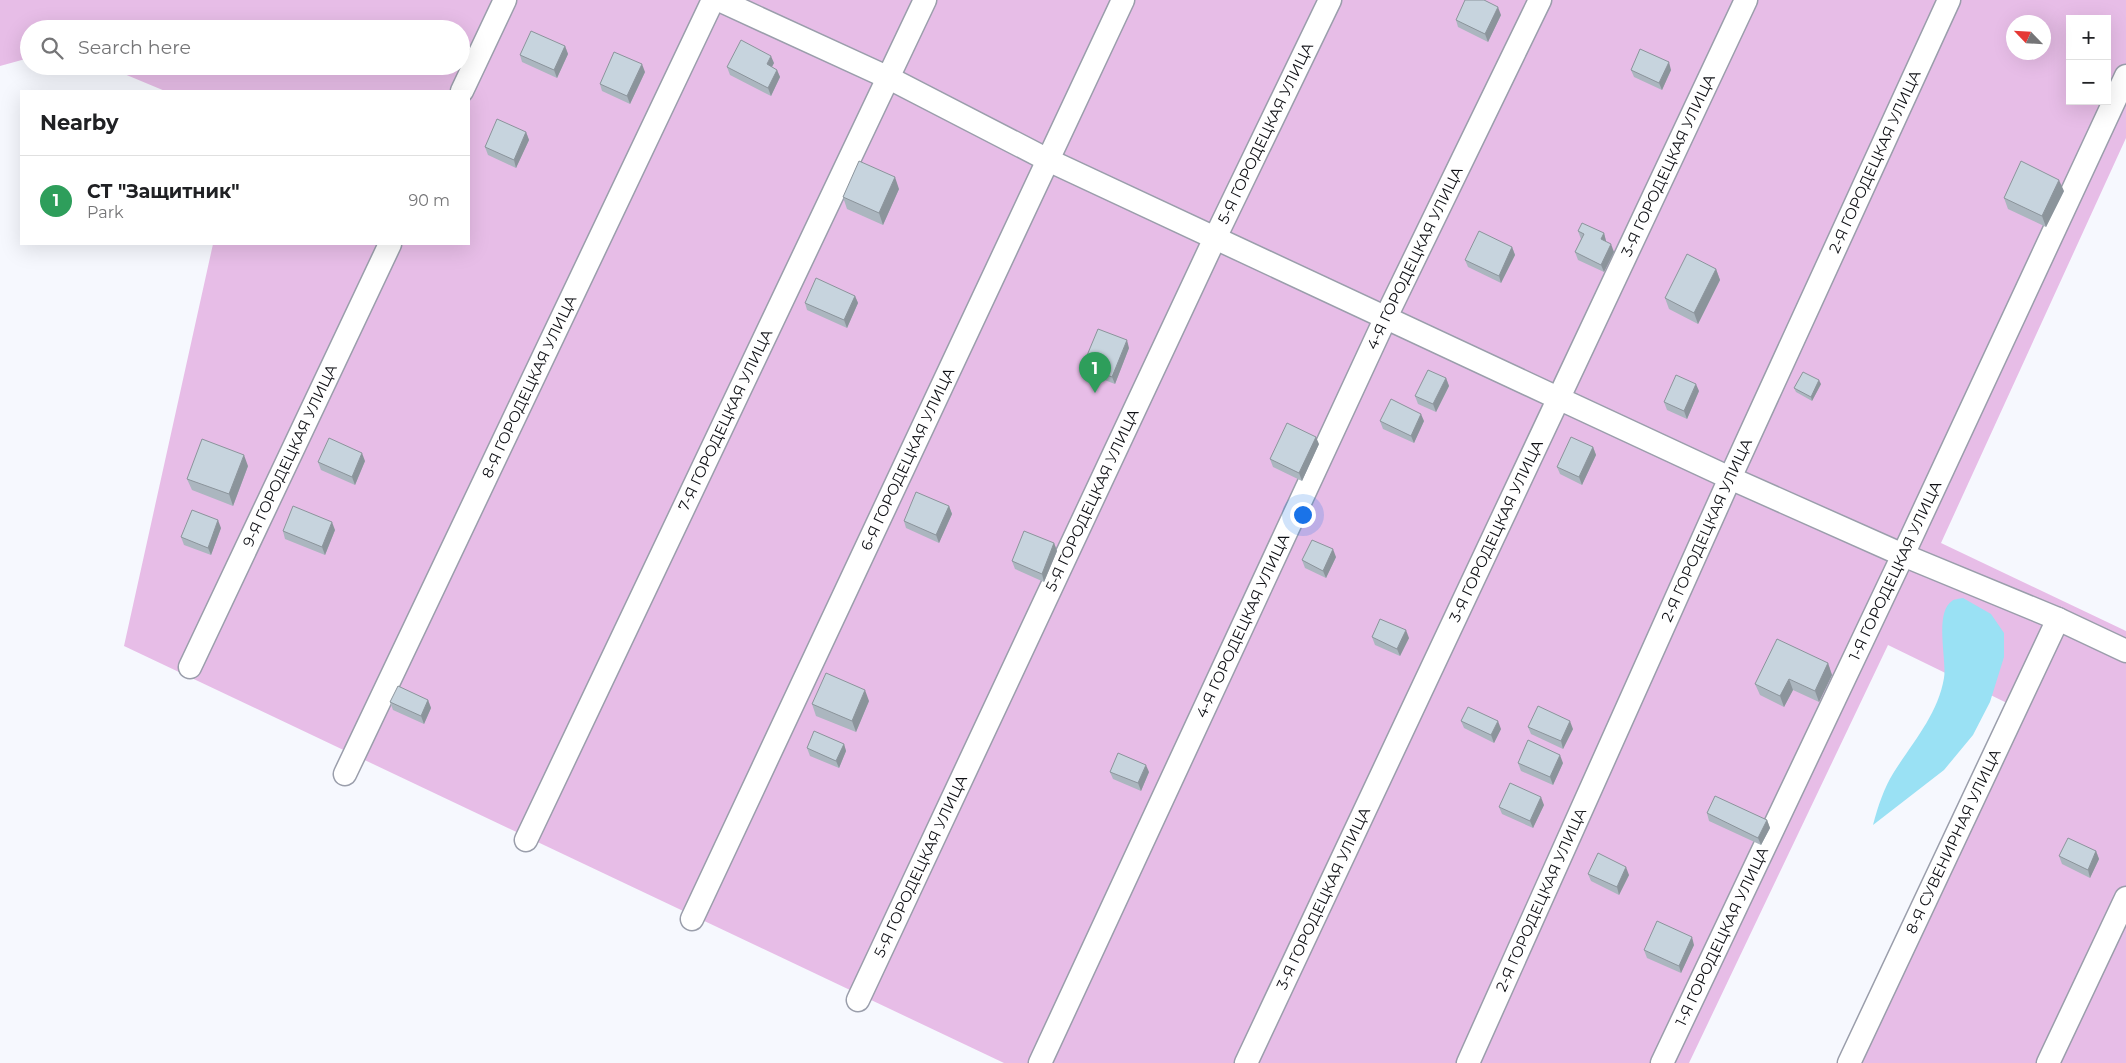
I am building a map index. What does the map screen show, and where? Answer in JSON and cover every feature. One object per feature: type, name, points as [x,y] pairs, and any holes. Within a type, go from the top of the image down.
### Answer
[{"type":"street","points":[[470,74],[505,0]]},
{"type":"street","name":"8-Я ГОРОДЕЦКАЯ УЛИЦА","points":[[345,774],[713,0]]},
{"type":"street","points":[[719,0],[889,78],[1048,160],[1560,400],[1730,478],[2126,651]]},
{"type":"street","name":"7-Я ГОРОДЕЦКАЯ УЛИЦА","points":[[526,840],[925,0]]},
{"type":"street","name":"6-Я ГОРОДЕЦКАЯ УЛИЦА","points":[[692,919],[1123,0]]},
{"type":"street","name":"5-Я ГОРОДЕЦКАЯ УЛИЦА","points":[[858,1000],[1215,238],[1330,0]]},
{"type":"street","name":"4-Я ГОРОДЕЦКАЯ УЛИЦА","points":[[1040,1063],[1386,317],[1540,0]]},
{"type":"street","name":"3-Я ГОРОДЕЦКАЯ УЛИЦА","points":[[1246,1063],[1560,400],[1746,0]]},
{"type":"street","name":"2-Я ГОРОДЕЦКАЯ УЛИЦА","points":[[1468,1063],[1730,478],[1949,0]]},
{"type":"street","points":[[462,90],[470,75]]},
{"type":"street","name":"1-Я ГОРОДЕЦКАЯ УЛИЦА","points":[[1662,1063],[1904,555],[2126,76]]},
{"type":"street","name":"9-Я ГОРОДЕЦКАЯ УЛИЦА","points":[[190,667],[390,245]]},
{"type":"street","name":"8-Я СУВЕНИРНАЯ УЛИЦА","points":[[1850,1063],[2058,620]]},
{"type":"street","points":[[2048,1063],[2126,898]]},
{"type":"shaded area","points":[[0,0],[2126,0],[2126,138],[1941,543],[2126,631],[2126,1063],[1840,1063],[2009,704],[1888,645],[1689,1063],[1004,1063],[124,646],[213,245],[470,245],[470,90],[163,90],[127,75],[470,75],[470,20],[20,20],[20,60],[0,66]]},
{"type":"water","points":[[1963,598],[1991,614],[2004,633],[2004,657],[1990,702],[1973,735],[1944,770],[1873,825],[1890,778],[1931,716],[1936,704],[1944,678],[1942,626],[1944,616],[1947,607],[1952,601]]},
{"type":"building","points":[[1465,0],[1484,0],[1498,7],[1485,34],[1456,20]]},
{"type":"building","points":[[531,31],[565,46],[554,70],[520,55]]},
{"type":"building","points":[[741,40],[771,56],[767,64],[777,70],[768,88],[727,67]]},
{"type":"building","points":[[1640,49],[1669,62],[1659,83],[1631,70]]},
{"type":"building","points":[[614,52],[642,64],[627,96],[600,84]]},
{"type":"building","points":[[497,119],[526,132],[514,160],[485,147]]},
{"type":"building","points":[[859,161],[895,177],[879,213],[843,197]]},
{"type":"building","points":[[2021,161],[2059,180],[2042,216],[2004,198]]},
{"type":"building","points":[[1582,223],[1604,233],[1601,239],[1611,244],[1601,265],[1575,252],[1584,234],[1578,231]]},
{"type":"building","points":[[1479,231],[1512,247],[1499,276],[1465,260]]},
{"type":"building","points":[[1687,254],[1716,269],[1694,313],[1665,298]]},
{"type":"building","points":[[816,278],[855,296],[844,320],[805,303]]},
{"type":"building","points":[[1098,329],[1127,340],[1112,377],[1083,365]]},
{"type":"building","points":[[1428,370],[1446,378],[1433,404],[1415,396]]},
{"type":"building","points":[[1803,372],[1819,380],[1811,397],[1794,388]]},
{"type":"building","points":[[1676,375],[1696,384],[1684,411],[1664,402]]},
{"type":"building","points":[[1391,399],[1421,414],[1411,436],[1380,421]]},
{"type":"building","points":[[1287,423],[1316,437],[1299,473],[1270,459]]},
{"type":"building","points":[[1571,437],[1593,447],[1579,477],[1557,467]]},
{"type":"building","points":[[329,438],[362,453],[352,477],[318,462]]},
{"type":"building","points":[[202,439],[244,455],[229,494],[187,479]]},
{"type":"building","points":[[916,492],[949,506],[936,535],[904,521]]},
{"type":"building","points":[[293,506],[332,522],[322,547],[283,531]]},
{"type":"building","points":[[192,510],[218,520],[208,548],[181,537]]},
{"type":"building","points":[[1024,531],[1054,543],[1042,574],[1012,561]]},
{"type":"building","points":[[1312,540],[1333,549],[1323,571],[1302,560]]},
{"type":"building","points":[[1380,619],[1406,630],[1397,649],[1372,637]]},
{"type":"building","points":[[1777,639],[1828,663],[1815,691],[1789,679],[1780,696],[1755,684]]},
{"type":"building","points":[[826,673],[865,690],[852,721],[812,704]]},
{"type":"building","points":[[398,686],[428,700],[421,716],[390,702]]},
{"type":"building","points":[[1538,706],[1570,721],[1561,741],[1528,727]]},
{"type":"building","points":[[1468,707],[1498,721],[1491,735],[1461,721]]},
{"type":"building","points":[[814,731],[844,744],[836,761],[807,748]]},
{"type":"building","points":[[1528,740],[1560,755],[1550,777],[1518,763]]},
{"type":"building","points":[[1118,753],[1146,765],[1138,783],[1110,772]]},
{"type":"building","points":[[1510,783],[1541,797],[1530,821],[1499,807]]},
{"type":"building","points":[[1715,796],[1767,820],[1758,838],[1707,813]]},
{"type":"building","points":[[2068,838],[2096,851],[2088,870],[2059,856]]},
{"type":"building","points":[[1598,853],[1626,867],[1617,887],[1588,874]]},
{"type":"building","points":[[1657,921],[1692,937],[1679,966],[1644,950]]},
{"type":"place","name":"СТ \"Защитник\"","points":[[1095,393]]}]
